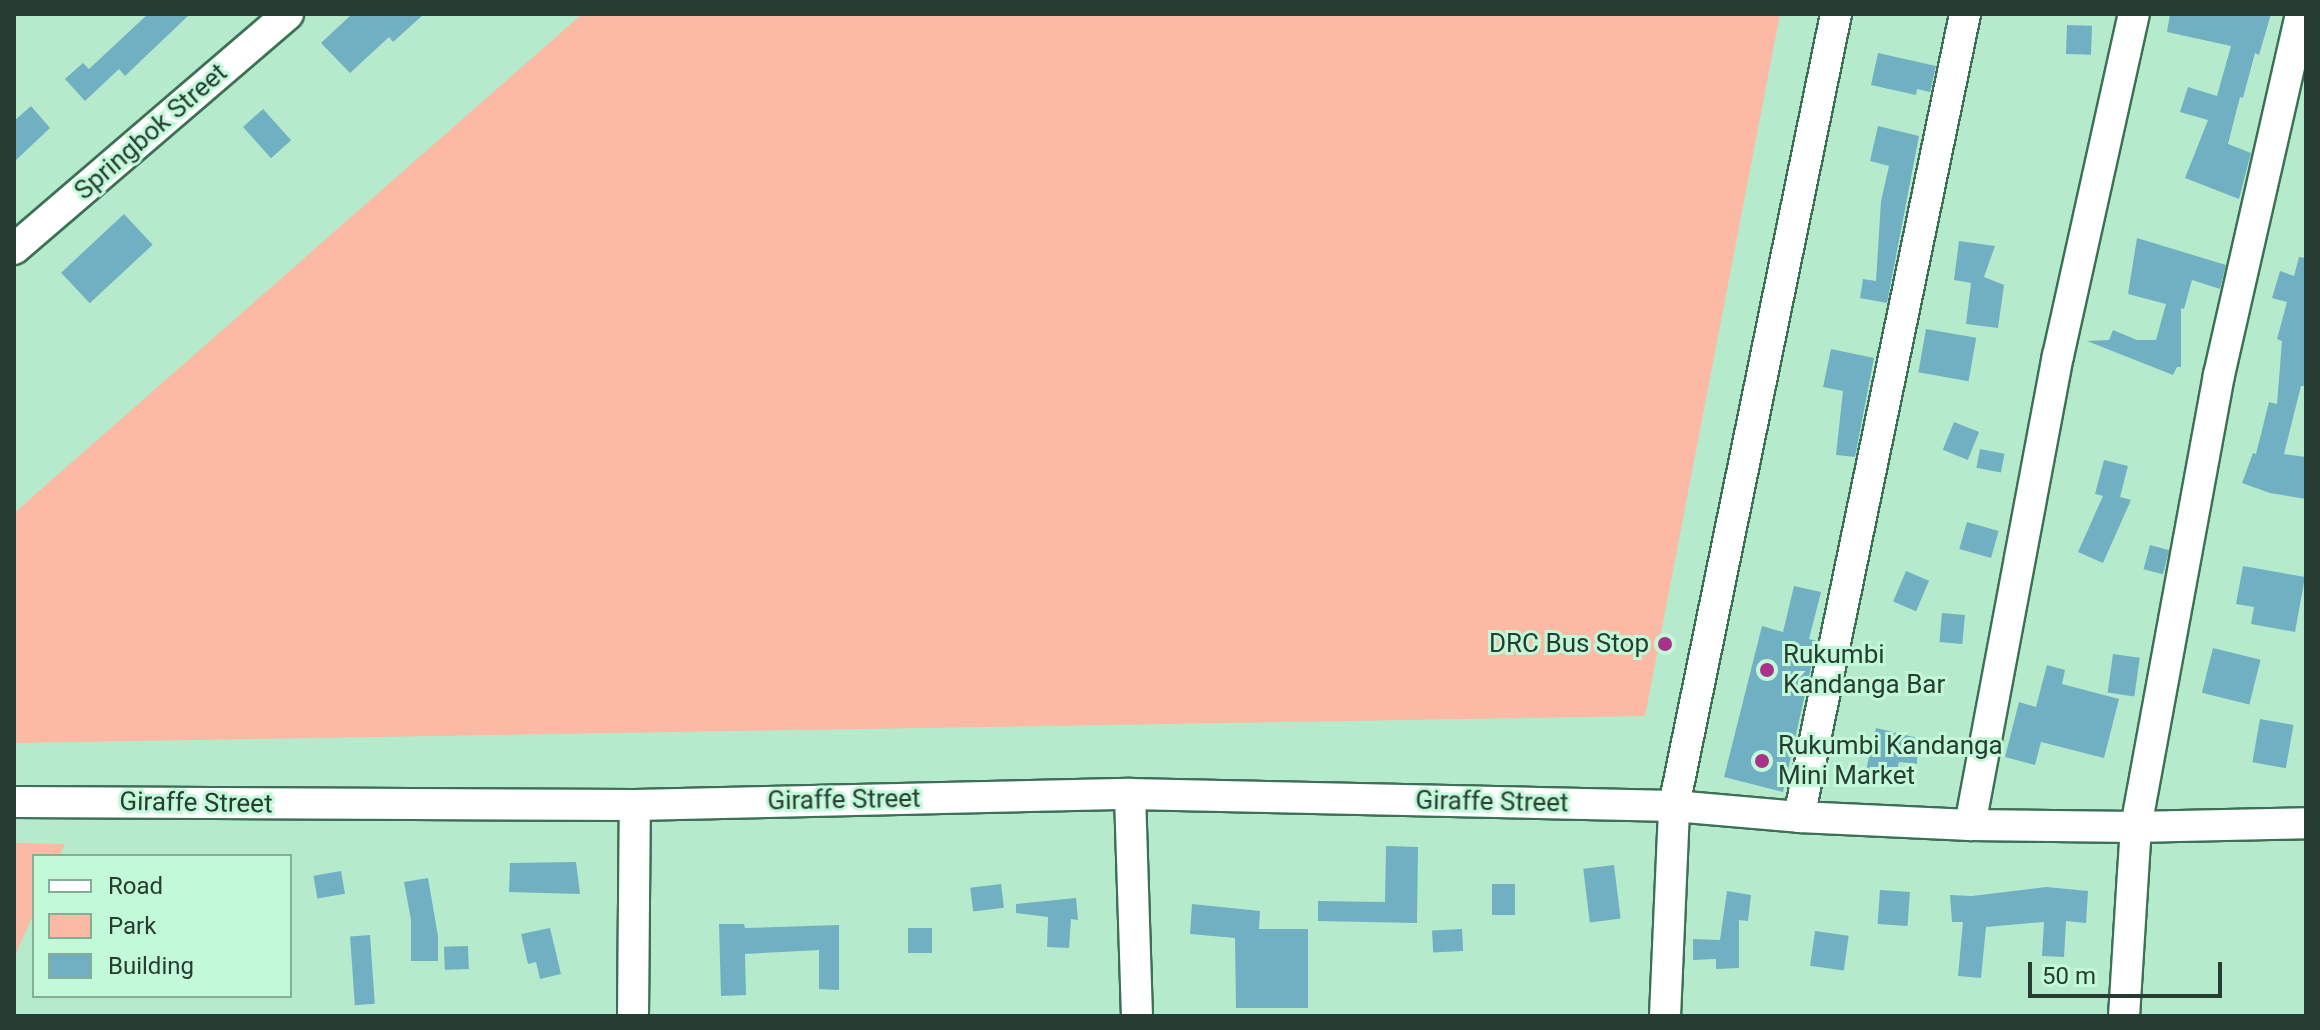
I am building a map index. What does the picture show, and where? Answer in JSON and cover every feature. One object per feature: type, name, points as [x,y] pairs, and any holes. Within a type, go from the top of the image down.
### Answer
[{"type":"street","name":"Springbok Street","points":[[14,249],[288,14]]},
{"type":"street","points":[[1665,1016],[1674,806],[1836,14]]},
{"type":"street","points":[[1799,817],[1965,14]]},
{"type":"street","points":[[1970,825],[2058,356],[2134,14]]},
{"type":"street","points":[[2124,1016],[2136,827],[2219,375],[2301,14]]},
{"type":"street","points":[[1130,794],[1137,1016]]},
{"type":"street","name":"Giraffe Street","points":[[14,802],[635,805],[1130,794],[1674,806],[1799,817],[1970,825],[2136,827],[2306,823]]},
{"type":"street","points":[[633,1016],[635,805]]},
{"type":"green space","points":[[582,14],[1780,14],[1645,716],[14,743],[14,513]]},
{"type":"green space","points":[[14,843],[65,844],[60,854],[32,854],[32,918],[14,958]]},
{"type":"building","points":[[148,14],[190,14],[125,76],[119,69],[85,101],[65,79],[83,63],[89,69]]},
{"type":"building","points":[[352,14],[424,14],[393,42],[389,37],[350,73],[321,43]]},
{"type":"building","points":[[2170,14],[2271,14],[2259,55],[2255,53],[2243,98],[2240,97],[2228,144],[2251,153],[2239,199],[2185,178],[2208,120],[2180,112],[2188,87],[2217,96],[2231,46],[2167,32]]},
{"type":"building","points":[[2067,25],[2092,26],[2091,55],[2066,54]]},
{"type":"building","points":[[1878,53],[1936,66],[1930,92],[1917,89],[1916,95],[1871,85]]},
{"type":"building","points":[[31,106],[50,128],[14,162],[14,121]]},
{"type":"building","points":[[263,109],[291,140],[271,158],[243,127]]},
{"type":"building","points":[[1878,126],[1919,136],[1887,303],[1860,298],[1863,279],[1876,281],[1881,201],[1889,166],[1870,161]]},
{"type":"building","points":[[124,214],[153,245],[90,303],[61,273]]},
{"type":"building","points":[[2137,238],[2226,265],[2220,289],[2192,280],[2184,309],[2181,308],[2181,367],[2177,367],[2173,375],[2087,341],[2109,340],[2113,330],[2137,340],[2156,340],[2166,304],[2128,294]]},
{"type":"building","points":[[1959,241],[1995,246],[1984,277],[2004,285],[1998,328],[1966,324],[1971,283],[1954,280]]},
{"type":"building","points":[[2299,257],[2306,258],[2306,386],[2301,386],[2284,454],[2306,457],[2306,499],[2270,493],[2242,483],[2253,453],[2256,454],[2269,402],[2277,404],[2282,341],[2277,339],[2287,302],[2272,298],[2280,271],[2294,276]]},
{"type":"building","points":[[1926,329],[1976,338],[1969,381],[1918,372]]},
{"type":"building","points":[[1831,349],[1874,358],[1855,457],[1836,455],[1843,391],[1823,387]]},
{"type":"building","points":[[1954,422],[1979,432],[1968,460],[1943,450]]},
{"type":"building","points":[[1980,449],[2005,454],[2001,472],[1976,468]]},
{"type":"building","points":[[2104,460],[2128,466],[2120,497],[2131,500],[2103,563],[2078,552],[2103,496],[2095,494]]},
{"type":"building","points":[[1967,522],[1999,531],[1991,558],[1959,549]]},
{"type":"building","points":[[2150,545],[2169,550],[2163,574],[2144,569]]},
{"type":"building","points":[[2243,566],[2305,577],[2295,632],[2251,624],[2254,607],[2236,604]]},
{"type":"building","points":[[1906,571],[1929,581],[1916,611],[1893,601]]},
{"type":"building","points":[[1794,586],[1821,592],[1809,639],[1817,641],[1783,792],[1724,777],[1762,626],[1783,632]]},
{"type":"building","points":[[1942,613],[1965,615],[1962,644],[1939,642]]},
{"type":"building","points":[[2213,648],[2261,660],[2249,704],[2202,693]]},
{"type":"building","points":[[2113,654],[2140,658],[2134,696],[2108,693]]},
{"type":"building","points":[[2047,665],[2065,670],[2062,684],[2119,699],[2104,758],[2041,742],[2035,765],[2005,757],[2019,702],[2036,707]]},
{"type":"building","points":[[2260,719],[2293,725],[2286,768],[2252,762]]},
{"type":"building","points":[[1876,728],[1918,738],[1917,764],[1899,762],[1895,781],[1865,774]]},
{"type":"building","points":[[1386,846],[1418,847],[1417,923],[1318,921],[1318,901],[1385,902]]},
{"type":"building","points":[[576,862],[580,894],[509,892],[510,863]]},
{"type":"building","points":[[1614,865],[1621,919],[1590,922],[1583,869]]},
{"type":"building","points":[[341,871],[345,894],[317,899],[313,876]]},
{"type":"building","points":[[428,878],[438,936],[438,961],[411,961],[411,920],[404,882]]},
{"type":"building","points":[[1001,884],[1004,908],[973,912],[970,888]]},
{"type":"building","points":[[1492,884],[1515,884],[1515,915],[1492,915]]},
{"type":"building","points":[[2046,887],[2088,891],[2086,923],[2066,921],[2064,957],[2042,956],[2044,922],[1986,927],[1981,978],[1958,976],[1963,922],[1952,922],[1950,895],[1972,896]]},
{"type":"building","points":[[1880,890],[1910,892],[1908,926],[1878,924]]},
{"type":"building","points":[[1727,891],[1751,895],[1748,921],[1739,920],[1739,968],[1716,969],[1716,959],[1693,960],[1693,939],[1720,940]]},
{"type":"building","points":[[1076,898],[1078,920],[1071,919],[1069,948],[1047,947],[1048,917],[1016,913],[1016,904]]},
{"type":"building","points":[[1192,904],[1260,911],[1259,929],[1308,929],[1308,1008],[1236,1008],[1235,938],[1190,934]]},
{"type":"building","points":[[719,924],[744,924],[745,928],[839,925],[839,990],[819,989],[819,950],[745,954],[746,995],[721,996]]},
{"type":"building","points":[[550,928],[561,974],[540,979],[536,962],[528,964],[521,934]]},
{"type":"building","points":[[908,928],[932,928],[932,953],[908,953]]},
{"type":"building","points":[[1462,929],[1463,951],[1433,953],[1432,931]]},
{"type":"building","points":[[1815,931],[1849,936],[1844,970],[1810,966]]},
{"type":"building","points":[[370,935],[375,1004],[355,1005],[350,936]]},
{"type":"building","points":[[468,946],[469,969],[445,970],[444,947]]},
{"type":"place","name":"DRC Bus Stop","points":[[1665,644]]},
{"type":"place","name":"Rukumbi Kandanga Bar","points":[[1767,670]]},
{"type":"place","name":"Rukumbi Kandanga Mini Market","points":[[1762,761]]}]
